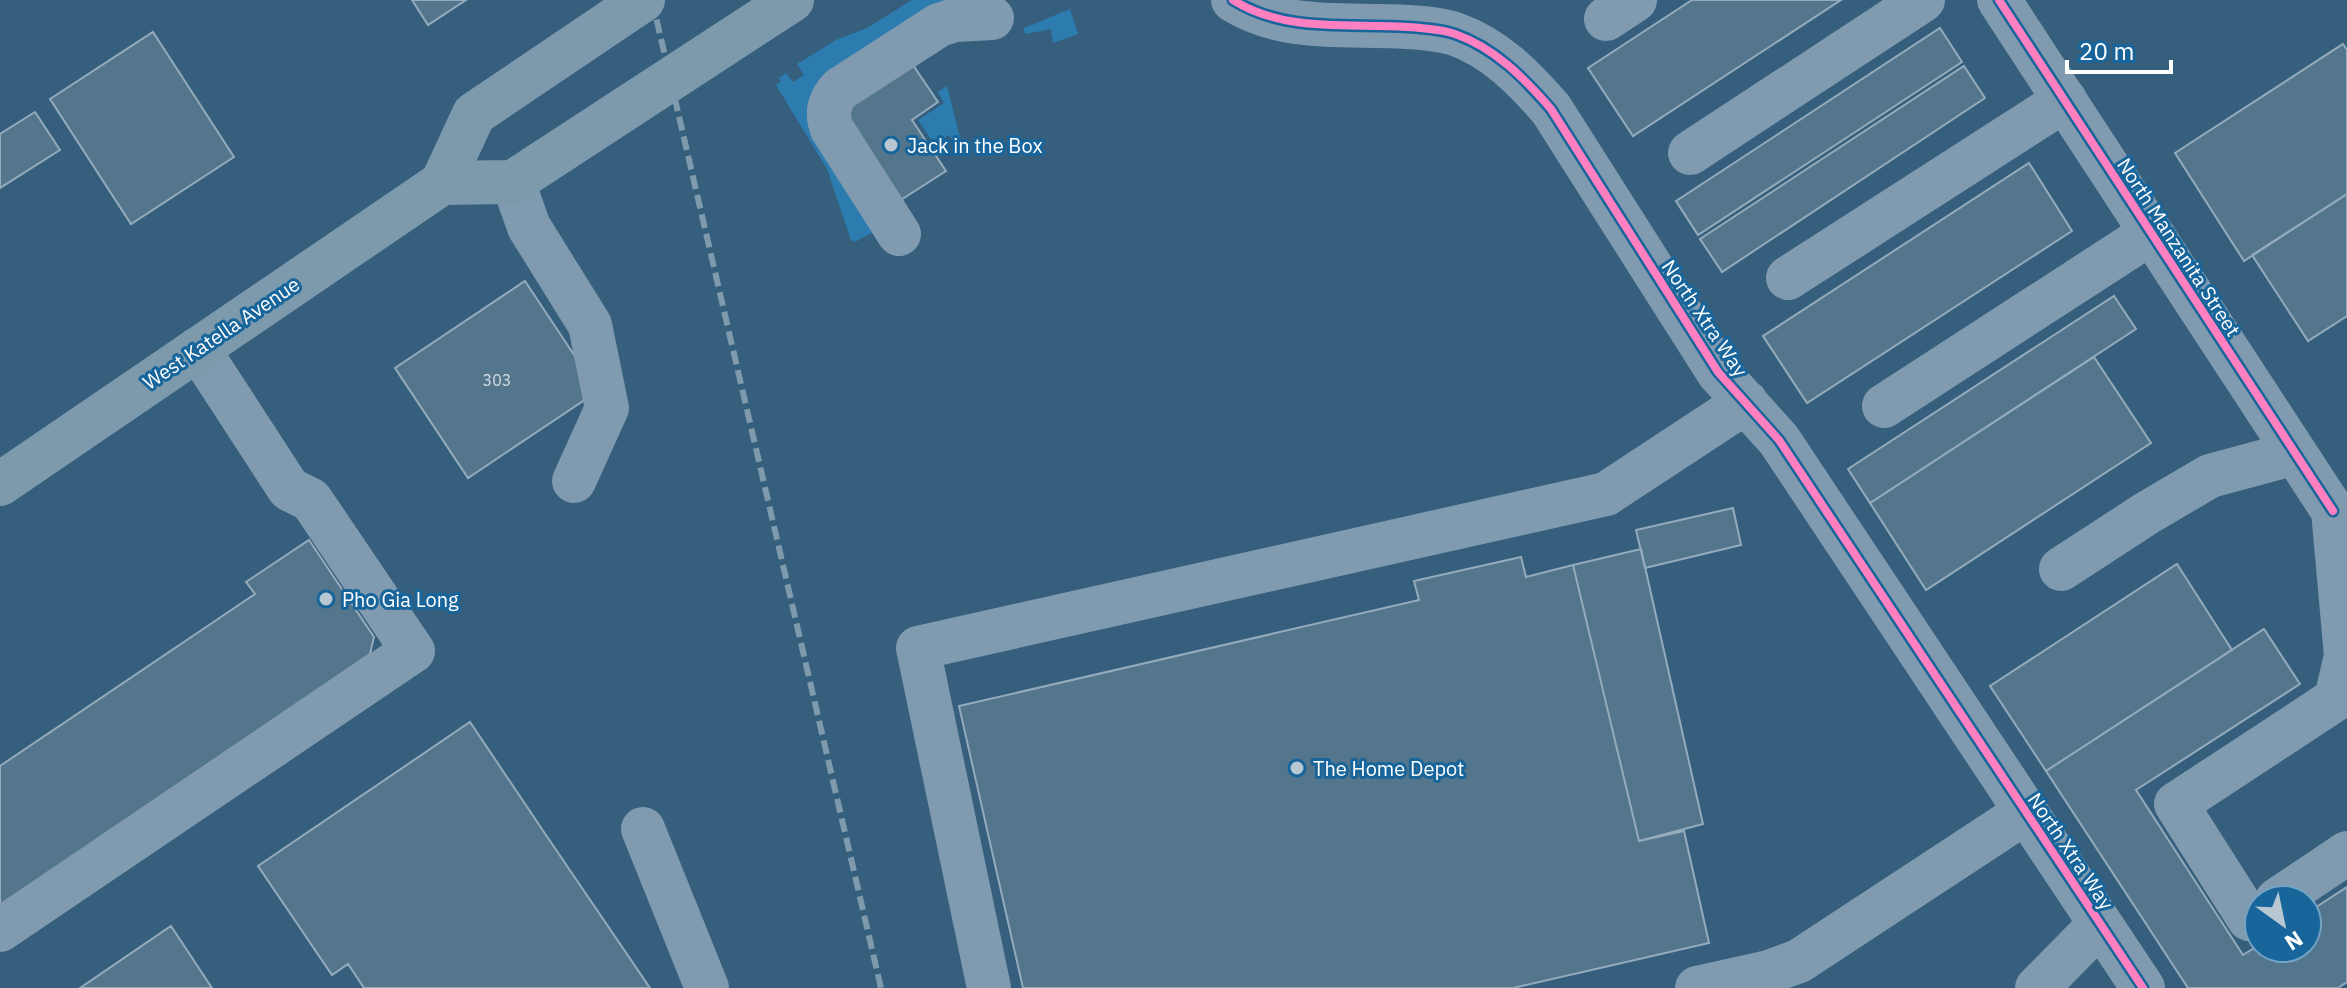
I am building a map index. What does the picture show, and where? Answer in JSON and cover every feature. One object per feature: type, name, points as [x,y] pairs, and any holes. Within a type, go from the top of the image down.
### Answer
[{"type":"main road","points":[[643,0],[474,114],[442,183],[513,182],[792,0]]},
{"type":"main road","name":"West Katella Avenue","points":[[0,484],[442,183]]},
{"type":"street","name":"North Xtra Way","points":[[1233,0],[1252,12],[1320,26],[1435,29],[1455,34],[1482,46],[1527,81],[1551,109],[1718,372],[1779,440],[2143,988]]},
{"type":"street","points":[[1690,153],[1923,0]]},
{"type":"street","name":"North Manzanita Street","points":[[1999,0],[2295,453],[2340,511]]},
{"type":"street","points":[[899,234],[832,129],[828,118],[834,96],[840,89],[939,25],[955,20],[992,18]]},
{"type":"street","points":[[1788,278],[2065,100]]},
{"type":"street","points":[[513,182],[529,227],[590,325],[607,408],[574,481]]},
{"type":"street","points":[[1884,406],[2151,233]]},
{"type":"street","points":[[0,930],[413,651],[311,500],[289,489],[198,349]]},
{"type":"street","points":[[989,988],[918,648],[1606,494],[1746,402]]},
{"type":"street","points":[[2061,569],[2210,476],[2295,453]]},
{"type":"street","points":[[2243,910],[2176,804],[2336,699],[2346,657],[2340,511]]},
{"type":"street","points":[[1697,988],[1769,972],[1799,961],[2026,812]]},
{"type":"street","points":[[643,829],[707,988]]},
{"type":"street","points":[[2301,884],[2347,853]]},
{"type":"street","points":[[2037,988],[2100,924]]},
{"type":"shaded area","points":[[912,0],[980,0],[823,92],[875,231],[855,242],[851,240],[827,169],[776,85],[786,73],[793,82],[804,75],[797,64],[836,40],[867,28]]},
{"type":"shaded area","points":[[1070,9],[1078,34],[1053,43],[1051,29],[1026,34],[1024,31],[1024,28]]},
{"type":"shaded area","points":[[947,86],[963,149],[960,151],[949,135],[934,144],[918,120],[944,103],[938,92]]},
{"type":"building","points":[[412,0],[466,0],[428,25]]},
{"type":"building","points":[[1692,0],[1841,0],[1633,136],[1588,68]]},
{"type":"building","points":[[1940,28],[1962,62],[1698,235],[1676,201]]},
{"type":"building","points":[[153,32],[234,157],[131,224],[50,99]]},
{"type":"building","points":[[2343,44],[2347,50],[2347,194],[2244,261],[2175,153]]},
{"type":"building","name":"Jack in the Box","points":[[913,65],[938,102],[912,120],[946,171],[893,205],[834,116]]},
{"type":"building","points":[[1964,66],[1985,98],[1722,272],[1700,239]]},
{"type":"building","points":[[35,112],[60,150],[0,188],[0,134]]},
{"type":"building","points":[[2029,163],[2072,231],[1807,403],[1763,336]]},
{"type":"building","points":[[2347,194],[2347,316],[2308,341],[2252,255]]},
{"type":"building","points":[[525,281],[598,391],[468,478],[395,368]]},
{"type":"building","points":[[2114,296],[2136,329],[1870,503],[1848,469]]},
{"type":"building","points":[[2094,357],[2151,443],[1926,590],[1870,503]]},
{"type":"building","points":[[1733,508],[1741,545],[1645,568],[1636,530]]},
{"type":"building","points":[[309,540],[374,637],[370,654],[0,905],[0,766],[255,594],[246,582]]},
{"type":"building","points":[[1641,549],[1703,824],[1639,841],[1573,565]]},
{"type":"building","name":"The Home Depot","points":[[1521,557],[1526,577],[1573,565],[1639,841],[1684,831],[1709,943],[1513,988],[1023,988],[959,706],[1419,600],[1414,581]]},
{"type":"building","points":[[2177,564],[2232,650],[2046,771],[1990,686]]},
{"type":"building","points":[[2264,629],[2300,684],[2136,790],[2243,955],[2243,964],[2323,964],[2323,903],[2347,887],[2347,982],[2338,988],[2188,988],[2046,771]]},
{"type":"building","points":[[470,722],[650,988],[364,988],[348,964],[332,975],[258,866]]},
{"type":"building","points":[[171,926],[212,988],[80,988]]},
{"type":"railway","points":[[652,0],[881,988]]},
{"type":"cycle path","points":[[1233,0],[1274,18],[1296,22],[1419,28],[1455,34],[1496,56],[1541,97],[1718,372],[1779,440],[2143,988]]},
{"type":"cycle path","points":[[1999,0],[2333,511]]},
{"type":"place","name":"Jack in the Box","points":[[891,145]]},
{"type":"place","name":"Pho Gia Long","points":[[326,599]]},
{"type":"place","name":"The Home Depot","points":[[1297,768]]}]
